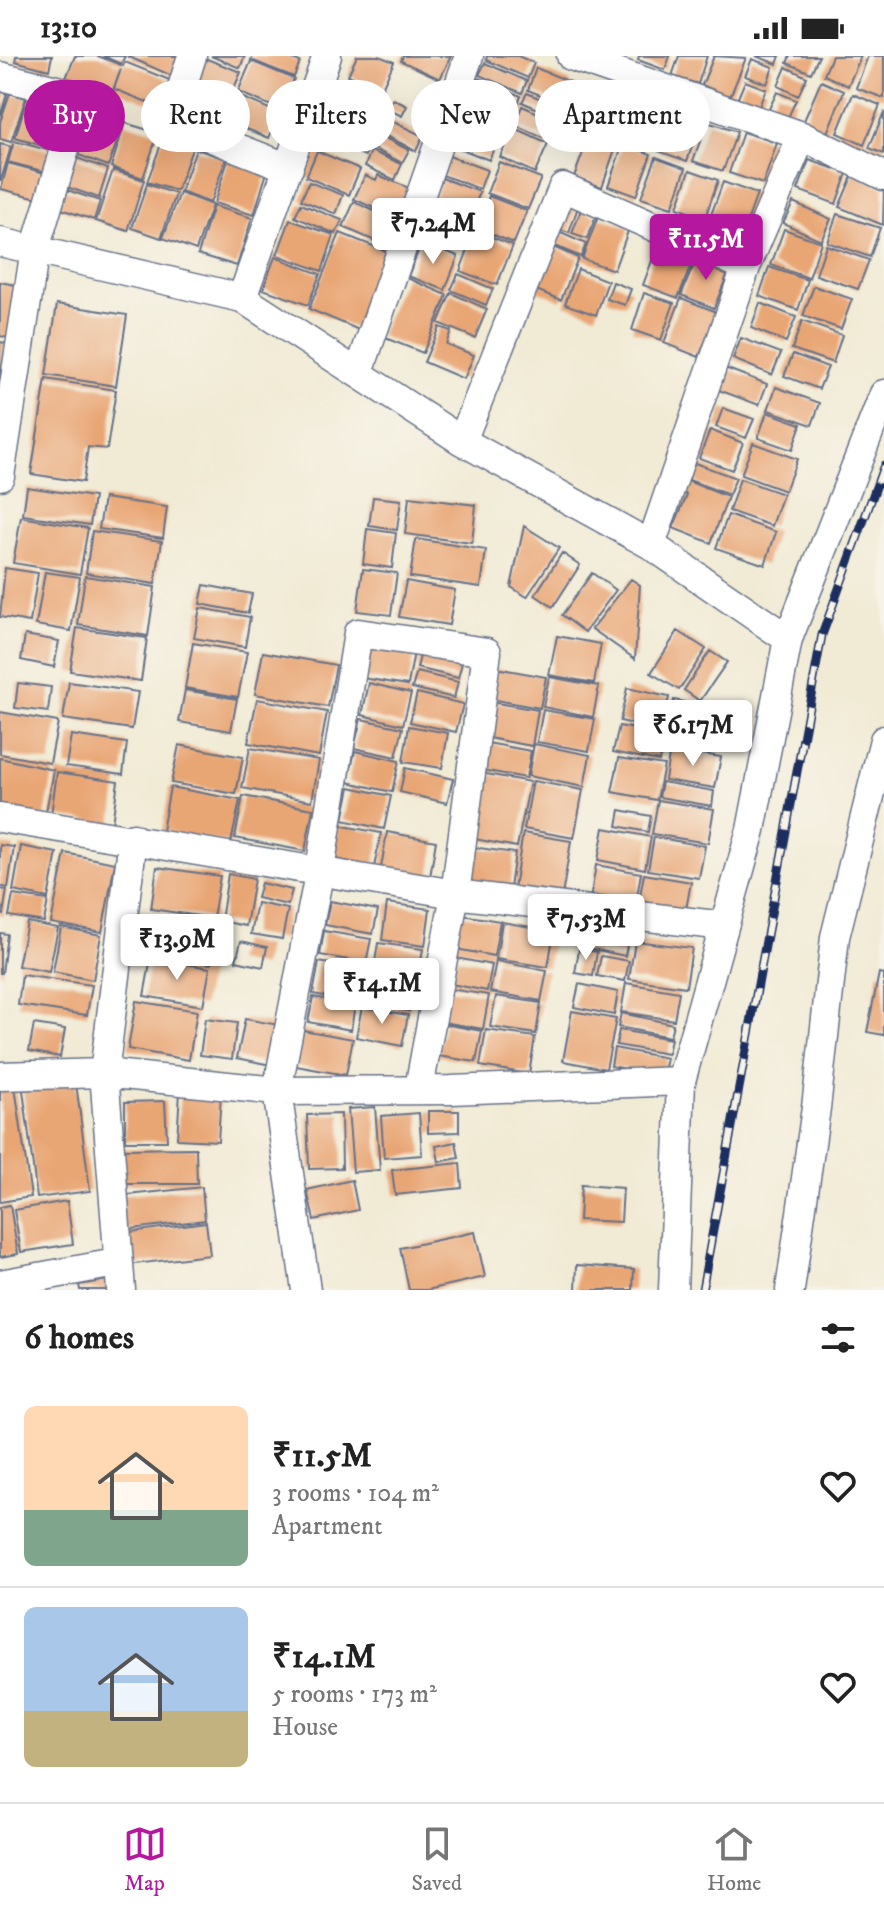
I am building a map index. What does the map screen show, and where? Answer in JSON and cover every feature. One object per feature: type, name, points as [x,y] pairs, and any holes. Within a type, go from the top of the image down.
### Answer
[{"type":"street","points":[[192,56],[171,122],[289,168]]},
{"type":"street","points":[[242,298],[327,56]]},
{"type":"street","points":[[359,372],[469,56]]},
{"type":"street","points":[[571,56],[802,136],[884,176]]},
{"type":"street","points":[[0,76],[81,96],[35,249],[0,476]]},
{"type":"street","points":[[651,545],[746,267],[802,136]]},
{"type":"street","points":[[462,441],[563,187],[746,267]]},
{"type":"street","points":[[0,242],[242,298],[462,441],[651,545],[788,639]]},
{"type":"street","points":[[673,1290],[681,1081],[751,830],[788,639],[884,394]]},
{"type":"street","points":[[306,1290],[277,1091],[320,869],[358,633],[487,652],[455,894],[419,1088]]},
{"type":"street","points":[[790,1290],[816,1108],[835,937],[884,740]]},
{"type":"street","points":[[0,818],[320,869],[455,894],[724,926]]},
{"type":"street","points":[[0,1284],[119,1276],[104,1073],[133,838]]},
{"type":"street","points":[[0,1076],[104,1073],[277,1091],[451,1090],[681,1081]]},
{"type":"building","points":[[16,56],[52,56],[49,70],[15,61]]},
{"type":"building","points":[[75,56],[98,56],[123,66],[125,62],[170,80],[141,80],[141,100],[125,93],[125,80],[117,80],[121,69],[117,80],[66,78]]},
{"type":"building","points":[[103,56],[125,56],[121,64]]},
{"type":"building","points":[[127,56],[180,56],[172,76]]},
{"type":"building","points":[[211,56],[245,56],[240,68]]},
{"type":"building","points":[[253,56],[286,56],[300,62],[294,77],[251,60]]},
{"type":"building","points":[[357,56],[379,56],[394,62],[386,80],[359,80],[348,75]]},
{"type":"building","points":[[403,56],[451,56],[440,79],[401,61]]},
{"type":"building","points":[[487,56],[518,56],[534,63],[528,78],[486,60]]},
{"type":"building","points":[[639,56],[670,56],[665,70],[638,60]]},
{"type":"building","points":[[679,56],[707,56],[699,80],[672,76]]},
{"type":"building","points":[[714,56],[746,58],[730,97],[710,88],[710,80],[704,80]]},
{"type":"building","points":[[756,56],[780,56],[777,64]]},
{"type":"building","points":[[790,56],[819,56],[811,73],[787,63]]},
{"type":"building","points":[[832,56],[861,56],[848,86],[824,75]]},
{"type":"building","points":[[868,56],[884,56],[884,98],[856,88]]},
{"type":"building","points":[[204,58],[241,72],[238,80],[195,80]]},
{"type":"building","points":[[752,59],[773,67],[767,84],[745,76]]},
{"type":"building","points":[[251,61],[294,79],[266,80],[266,104],[250,97],[250,80],[243,80]]},
{"type":"building","points":[[485,63],[527,81],[522,93],[519,92],[519,80],[491,80],[479,75]]},
{"type":"building","points":[[786,67],[807,77],[798,96],[778,86]]},
{"type":"building","points":[[536,68],[566,80],[535,80],[535,93],[528,90]]},
{"type":"building","points":[[745,81],[766,89],[758,109],[737,100]]},
{"type":"building","points":[[821,81],[844,91],[827,133],[803,123]]},
{"type":"building","points":[[0,91],[7,94],[1,114],[0,114]]},
{"type":"building","points":[[777,92],[796,100],[787,120],[768,111]]},
{"type":"building","points":[[10,93],[24,97],[11,142],[0,139],[0,122]]},
{"type":"building","points":[[527,93],[535,96],[535,108],[522,102]]},
{"type":"building","points":[[853,94],[880,105],[864,145],[837,133]]},
{"type":"building","points":[[395,100],[407,106],[402,116],[395,113]]},
{"type":"building","points":[[250,101],[266,108],[266,137],[250,130]]},
{"type":"building","points":[[522,106],[535,112],[535,134],[519,127]]},
{"type":"building","points":[[24,108],[24,140],[15,138]]},
{"type":"building","points":[[884,112],[884,154],[869,148]]},
{"type":"building","points":[[125,123],[141,128],[141,152],[152,152],[143,178],[111,167],[116,152],[125,152]]},
{"type":"building","points":[[395,123],[411,130],[411,148],[395,140]]},
{"type":"building","points":[[710,123],[737,132],[723,171],[693,161],[696,152],[710,152]]},
{"type":"building","points":[[519,131],[535,138],[535,152],[544,152],[535,173],[500,157],[502,152],[519,152]]},
{"type":"building","points":[[743,132],[777,143],[763,184],[729,173]]},
{"type":"building","points":[[14,141],[24,144],[24,152],[51,152],[46,172],[8,162]]},
{"type":"building","points":[[395,143],[409,150],[402,163],[380,152],[395,152]]},
{"type":"building","points":[[0,144],[11,147],[1,180],[0,180]]},
{"type":"building","points":[[77,152],[113,152],[108,166]]},
{"type":"building","points":[[158,152],[191,152],[177,191],[147,182]]},
{"type":"building","points":[[195,152],[226,159],[210,203],[181,192]]},
{"type":"building","points":[[317,152],[360,169],[349,195],[306,177]]},
{"type":"building","points":[[371,152],[402,164],[395,180],[365,166]]},
{"type":"building","points":[[469,152],[492,152],[489,160]]},
{"type":"building","points":[[583,152],[614,152],[602,187],[574,177]]},
{"type":"building","points":[[620,152],[651,154],[636,196],[608,186]]},
{"type":"building","points":[[661,152],[690,152],[687,161]]},
{"type":"building","points":[[449,156],[487,170],[480,189],[442,175]]},
{"type":"building","points":[[74,157],[108,169],[99,198],[64,186]]},
{"type":"building","points":[[656,157],[686,168],[672,208],[641,198]]},
{"type":"building","points":[[228,160],[267,172],[254,215],[214,203]]},
{"type":"building","points":[[809,160],[847,173],[836,204],[798,190]]},
{"type":"building","points":[[499,162],[541,178],[528,209],[487,193]]},
{"type":"building","points":[[8,163],[45,173],[38,198],[1,189]]},
{"type":"building","points":[[113,170],[144,180],[128,231],[96,221]]},
{"type":"building","points":[[690,170],[718,180],[705,218],[677,208]]},
{"type":"building","points":[[853,174],[884,187],[883,225],[839,207]]},
{"type":"building","points":[[365,175],[376,180],[378,175],[409,188],[396,218],[354,199]]},
{"type":"building","points":[[442,178],[480,192],[468,223],[430,209]]},
{"type":"building","points":[[309,182],[343,195],[336,214],[301,200]]},
{"type":"building","points":[[723,182],[757,194],[741,238],[707,226]]},
{"type":"building","points":[[147,184],[176,194],[161,238],[132,228]]},
{"type":"building","points":[[64,189],[100,201],[94,220],[58,208]]},
{"type":"building","points":[[180,193],[212,205],[196,250],[163,238]]},
{"type":"building","points":[[489,196],[527,211],[514,243],[476,228]]},
{"type":"building","points":[[565,199],[579,204],[569,233],[554,228]]},
{"type":"building","points":[[354,202],[395,220],[384,245],[343,227]]},
{"type":"building","points":[[793,202],[831,219],[821,240],[783,223]]},
{"type":"building","points":[[301,204],[342,220],[336,234],[295,217]]},
{"type":"building","points":[[213,206],[252,218],[237,266],[198,254]]},
{"type":"building","points":[[581,210],[596,216],[587,239],[572,234]]},
{"type":"building","points":[[837,214],[880,228],[870,257],[827,242]]},
{"type":"building","points":[[428,217],[457,228],[448,249],[419,239]]},
{"type":"building","points":[[598,217],[629,228],[614,270],[582,259]]},
{"type":"building","points":[[290,220],[334,235],[322,271],[277,255]]},
{"type":"building","points":[[784,229],[821,242],[809,278],[771,265]]},
{"type":"building","points":[[554,230],[586,244],[581,257],[548,243]]},
{"type":"building","points":[[475,231],[513,245],[497,285],[460,271]]},
{"type":"building","points":[[340,233],[391,253],[359,330],[309,309]]},
{"type":"building","points":[[422,242],[458,256],[445,290],[408,276]]},
{"type":"building","points":[[659,242],[695,255],[678,298],[643,285]]},
{"type":"building","points":[[549,245],[578,258],[561,300],[531,288]]},
{"type":"building","points":[[826,245],[869,260],[858,289],[816,275]]},
{"type":"building","points":[[698,255],[730,268],[714,308],[681,295]]},
{"type":"building","points":[[275,257],[320,274],[308,305],[263,289]]},
{"type":"building","points":[[769,267],[808,280],[798,310],[759,296]]},
{"type":"building","points":[[578,269],[608,281],[596,315],[565,304]]},
{"type":"building","points":[[458,274],[493,289],[486,305],[451,290]]},
{"type":"building","points":[[405,277],[447,295],[423,353],[380,336]]},
{"type":"building","points":[[0,282],[26,287],[14,339],[0,336]]},
{"type":"building","points":[[613,282],[631,289],[625,305],[607,299]]},
{"type":"building","points":[[814,286],[852,299],[841,329],[803,316]]},
{"type":"building","points":[[451,293],[487,309],[475,338],[438,323]]},
{"type":"building","points":[[644,293],[674,303],[661,340],[632,330]]},
{"type":"building","points":[[681,298],[717,312],[699,357],[664,343]]},
{"type":"building","points":[[760,303],[796,317],[786,342],[751,328]]},
{"type":"building","points":[[57,304],[127,315],[116,386],[46,375]]},
{"type":"building","points":[[802,321],[842,335],[833,363],[792,349]]},
{"type":"building","points":[[439,327],[451,331],[446,344],[474,355],[464,379],[424,362]]},
{"type":"building","points":[[741,338],[781,353],[772,375],[733,359]]},
{"type":"building","points":[[0,342],[15,345],[6,385],[0,384]]},
{"type":"building","points":[[793,354],[828,367],[819,389],[784,376]]},
{"type":"building","points":[[725,368],[767,384],[759,405],[716,389]]},
{"type":"building","points":[[46,379],[116,390],[107,449],[88,447],[83,482],[31,474]]},
{"type":"building","points":[[776,387],[820,403],[812,425],[768,410]]},
{"type":"building","points":[[723,408],[754,419],[746,438],[716,427]]},
{"type":"building","points":[[767,412],[801,424],[792,450],[758,438]]},
{"type":"building","points":[[710,430],[743,443],[732,470],[699,458]]},
{"type":"building","points":[[753,443],[797,459],[785,491],[741,475]]},
{"type":"building","points":[[692,462],[736,478],[729,495],[686,479]]},
{"type":"building","points":[[740,479],[783,494],[772,526],[729,511]]},
{"type":"building","points":[[685,480],[728,497],[711,543],[673,528],[687,495],[680,492]]},
{"type":"building","points":[[27,487],[94,497],[90,525],[23,515]]},
{"type":"building","points":[[373,497],[401,500],[397,530],[369,526]]},
{"type":"building","points":[[409,497],[476,505],[472,543],[405,534]]},
{"type":"building","points":[[104,498],[167,507],[163,538],[99,529]]},
{"type":"building","points":[[728,515],[776,532],[765,565],[716,548]]},
{"type":"building","points":[[21,517],[88,528],[80,574],[13,563]]},
{"type":"building","points":[[524,526],[559,548],[527,597],[511,587]]},
{"type":"building","points":[[367,529],[396,533],[392,568],[363,564]]},
{"type":"building","points":[[92,531],[162,541],[155,584],[86,573]]},
{"type":"building","points":[[416,539],[486,550],[481,587],[410,577]]},
{"type":"building","points":[[562,553],[580,565],[553,607],[535,595]]},
{"type":"building","points":[[5,568],[38,573],[30,622],[0,617]]},
{"type":"building","points":[[363,569],[397,573],[391,615],[357,611]]},
{"type":"building","points":[[45,572],[80,577],[71,631],[36,625]]},
{"type":"building","points":[[592,573],[616,590],[585,632],[562,615]]},
{"type":"building","points":[[85,576],[155,587],[148,636],[78,625]]},
{"type":"building","points":[[631,579],[640,585],[635,659],[592,629]]},
{"type":"building","points":[[406,581],[455,590],[449,625],[399,617]]},
{"type":"building","points":[[204,585],[252,594],[248,613],[200,604]]},
{"type":"building","points":[[200,608],[250,617],[245,647],[194,638]]},
{"type":"building","points":[[77,628],[147,638],[141,681],[70,671]]},
{"type":"building","points":[[678,631],[706,649],[679,690],[651,673]]},
{"type":"building","points":[[25,635],[59,641],[54,667],[21,660]]},
{"type":"building","points":[[557,636],[601,644],[594,683],[549,675]]},
{"type":"building","points":[[193,643],[247,652],[238,697],[185,688]]},
{"type":"building","points":[[367,645],[414,652],[408,685],[362,678]]},
{"type":"building","points":[[710,651],[727,662],[700,701],[684,690]]},
{"type":"building","points":[[263,652],[336,665],[328,707],[255,694]]},
{"type":"building","points":[[421,652],[462,663],[458,678],[417,668]]},
{"type":"building","points":[[496,668],[546,677],[540,708],[490,699]]},
{"type":"building","points":[[417,672],[458,682],[454,698],[412,688]]},
{"type":"building","points":[[549,677],[599,686],[593,717],[543,707]]},
{"type":"building","points":[[69,682],[138,692],[132,729],[63,719]]},
{"type":"building","points":[[18,683],[51,687],[48,712],[15,708]]},
{"type":"building","points":[[369,683],[411,693],[403,725],[362,715]]},
{"type":"building","points":[[627,688],[669,697],[662,730],[620,721]]},
{"type":"building","points":[[185,690],[237,699],[231,731],[179,722]]},
{"type":"building","points":[[417,693],[463,704],[456,732],[410,722]]},
{"type":"building","points":[[257,699],[327,712],[319,756],[248,743]]},
{"type":"building","points":[[674,700],[704,706],[696,750],[666,745]]},
{"type":"building","points":[[490,702],[538,710],[532,746],[483,737]]},
{"type":"building","points":[[543,710],[595,719],[589,751],[537,742]]},
{"type":"building","points":[[0,712],[58,722],[50,763],[0,754]]},
{"type":"building","points":[[361,719],[403,728],[396,757],[354,748]]},
{"type":"building","points":[[409,726],[448,733],[442,768],[403,762]]},
{"type":"building","points":[[619,726],[664,734],[659,761],[613,752]]},
{"type":"building","points":[[71,735],[127,743],[123,774],[66,766]]},
{"type":"building","points":[[482,742],[531,751],[526,778],[477,769]]},
{"type":"building","points":[[534,744],[590,755],[584,787],[528,776]]},
{"type":"building","points":[[179,745],[243,757],[236,794],[171,783]]},
{"type":"building","points":[[250,748],[319,760],[312,801],[242,788]]},
{"type":"building","points":[[670,749],[721,757],[715,788],[665,780]]},
{"type":"building","points":[[355,751],[399,761],[392,792],[348,782]]},
{"type":"building","points":[[0,758],[54,770],[45,817],[0,809]]},
{"type":"building","points":[[619,758],[664,765],[657,800],[612,792]]},
{"type":"building","points":[[405,768],[453,779],[447,803],[400,792]]},
{"type":"building","points":[[57,772],[118,781],[112,824],[51,815]]},
{"type":"building","points":[[481,773],[530,782],[517,847],[469,838]]},
{"type":"building","points":[[533,781],[583,790],[574,838],[524,829]]},
{"type":"building","points":[[662,782],[714,791],[712,806],[659,797]]},
{"type":"building","points":[[170,787],[240,800],[231,843],[162,831]]},
{"type":"building","points":[[350,787],[391,796],[384,829],[343,820]]},
{"type":"building","points":[[243,796],[313,809],[305,851],[235,838]]},
{"type":"building","points":[[658,800],[714,809],[708,843],[652,834]]},
{"type":"building","points":[[620,810],[651,816],[648,832],[617,826]]},
{"type":"building","points":[[338,825],[381,833],[374,867],[331,858]]},
{"type":"building","points":[[604,828],[651,837],[645,869],[598,860]]},
{"type":"building","points":[[387,832],[436,841],[430,877],[381,868]]},
{"type":"building","points":[[523,833],[571,841],[562,896],[514,888]]},
{"type":"building","points":[[654,837],[705,846],[699,878],[648,870]]},
{"type":"building","points":[[0,845],[14,847],[8,888],[0,886]]},
{"type":"building","points":[[21,846],[57,853],[48,898],[13,891]]},
{"type":"building","points":[[465,846],[515,853],[510,888],[459,880]]},
{"type":"building","points":[[65,853],[115,863],[102,932],[51,923]]},
{"type":"building","points":[[596,865],[641,873],[635,908],[590,900]]},
{"type":"building","points":[[157,867],[220,876],[213,918],[151,909]]},
{"type":"building","points":[[228,874],[254,879],[246,926],[221,921]]},
{"type":"building","points":[[644,874],[691,882],[685,915],[638,907]]},
{"type":"building","points":[[261,883],[292,890],[288,905],[257,898]]},
{"type":"building","points":[[0,889],[7,890],[3,915],[0,915]]},
{"type":"building","points":[[13,895],[48,900],[44,922],[9,916]]},
{"type":"building","points":[[330,901],[378,910],[373,934],[325,925]]},
{"type":"building","points":[[257,903],[288,909],[282,939],[251,934]]},
{"type":"building","points":[[387,903],[430,909],[425,946],[382,940]]},
{"type":"building","points":[[456,914],[500,921],[494,956],[450,948]]},
{"type":"building","points":[[27,922],[58,928],[49,972],[18,966]]},
{"type":"building","points":[[502,922],[554,931],[548,967],[496,959]]},
{"type":"building","points":[[156,924],[216,935],[211,964],[151,953]]},
{"type":"building","points":[[61,927],[101,935],[93,980],[53,972]]},
{"type":"building","points":[[324,931],[371,939],[366,963],[320,955]]},
{"type":"building","points":[[586,932],[628,940],[625,956],[583,947]]},
{"type":"building","points":[[0,933],[7,934],[2,973],[0,973]]},
{"type":"building","points":[[241,941],[267,947],[263,967],[236,961]]},
{"type":"building","points":[[635,941],[692,948],[686,987],[629,979]]},
{"type":"building","points":[[378,943],[423,949],[419,975],[374,968]]},
{"type":"building","points":[[579,949],[597,952],[593,976],[575,973]]},
{"type":"building","points":[[601,956],[629,961],[625,981],[597,976]]},
{"type":"building","points":[[151,958],[210,968],[203,1006],[144,996]]},
{"type":"building","points":[[456,958],[492,965],[487,991],[451,984]]},
{"type":"building","points":[[496,961],[547,971],[541,1001],[490,992]]},
{"type":"building","points":[[319,962],[363,970],[357,1002],[313,994]]},
{"type":"building","points":[[368,970],[415,979],[409,1011],[362,1002]]},
{"type":"building","points":[[879,973],[884,974],[884,1035],[867,1032]]},
{"type":"building","points":[[22,975],[92,985],[87,1015],[18,1005]]},
{"type":"building","points":[[626,983],[679,992],[674,1020],[621,1012]]},
{"type":"building","points":[[579,984],[618,992],[614,1015],[574,1007]]},
{"type":"building","points":[[449,989],[489,995],[483,1029],[443,1022]]},
{"type":"building","points":[[496,996],[541,1003],[536,1034],[490,1027]]},
{"type":"building","points":[[313,997],[355,1004],[351,1030],[308,1022]]},
{"type":"building","points":[[136,1001],[197,1011],[189,1060],[128,1049]]},
{"type":"building","points":[[362,1007],[408,1015],[402,1046],[356,1037]]},
{"type":"building","points":[[572,1011],[616,1019],[606,1069],[563,1061]]},
{"type":"building","points":[[621,1013],[673,1024],[670,1037],[618,1027]]},
{"type":"building","points":[[205,1019],[237,1023],[232,1059],[200,1055]]},
{"type":"building","points":[[245,1019],[279,1025],[271,1065],[237,1058]]},
{"type":"building","points":[[34,1024],[65,1029],[60,1057],[29,1051]]},
{"type":"building","points":[[444,1024],[482,1031],[476,1062],[438,1056]]},
{"type":"building","points":[[303,1030],[353,1039],[346,1075],[296,1066]]},
{"type":"building","points":[[486,1030],[535,1037],[529,1074],[480,1066]]},
{"type":"building","points":[[619,1030],[671,1039],[668,1054],[616,1045]]},
{"type":"building","points":[[614,1048],[667,1058],[663,1076],[611,1066]]},
{"type":"building","points":[[76,1083],[90,1191],[37,1198],[23,1090]]},
{"type":"building","points":[[15,1087],[31,1197],[0,1202],[0,1089]]},
{"type":"building","points":[[180,1092],[221,1094],[218,1141],[177,1139]]},
{"type":"building","points":[[165,1101],[167,1141],[125,1141],[125,1102]]},
{"type":"building","points":[[375,1107],[380,1170],[353,1172],[348,1109]]},
{"type":"building","points":[[428,1111],[459,1111],[459,1132],[428,1133]]},
{"type":"building","points":[[419,1113],[422,1155],[384,1158],[381,1116]]},
{"type":"building","points":[[341,1114],[342,1168],[309,1169],[307,1115]]},
{"type":"building","points":[[456,1142],[459,1158],[439,1162],[436,1146]]},
{"type":"building","points":[[196,1148],[197,1184],[120,1184],[120,1149]]},
{"type":"building","points":[[460,1163],[462,1188],[395,1195],[392,1170]]},
{"type":"building","points":[[352,1180],[358,1210],[314,1220],[307,1190]]},
{"type":"building","points":[[581,1185],[623,1188],[621,1222],[579,1220]]},
{"type":"building","points":[[202,1187],[205,1220],[123,1230],[119,1196]]},
{"type":"building","points":[[67,1201],[73,1244],[21,1252],[14,1210]]},
{"type":"building","points":[[10,1205],[18,1254],[0,1257],[0,1207]]},
{"type":"building","points":[[206,1222],[210,1255],[127,1265],[123,1233]]},
{"type":"building","points":[[475,1232],[485,1277],[427,1290],[409,1290],[400,1248]]},
{"type":"building","points":[[577,1265],[634,1269],[633,1290],[576,1290]]},
{"type":"building","points":[[108,1280],[109,1290],[80,1290],[79,1285]]},
{"type":"railway","points":[[702,1290],[822,635],[884,465]]}]
